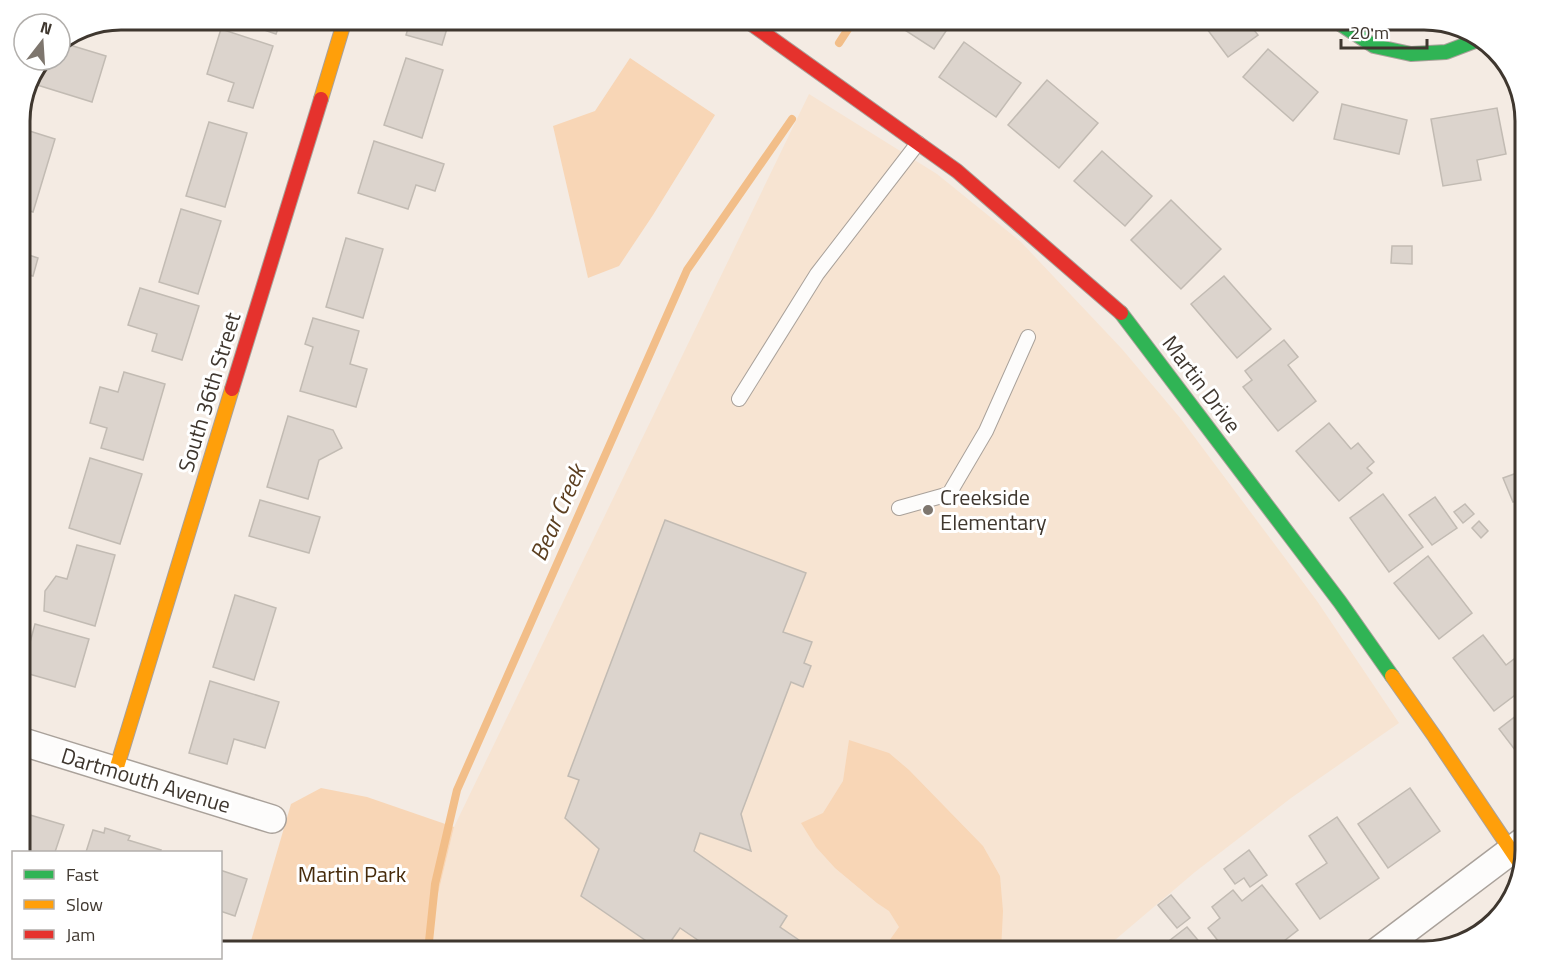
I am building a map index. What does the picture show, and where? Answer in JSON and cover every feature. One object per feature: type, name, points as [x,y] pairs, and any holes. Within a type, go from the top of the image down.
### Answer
[{"type":"street","name":"South 36th Street","points":[[116,770],[342,30]]},
{"type":"street","name":"Martin Drive","points":[[760,30],[957,171],[1124,316],[1340,602],[1434,737],[1515,847]]},
{"type":"street","points":[[1349,30],[1374,46],[1410,54],[1446,51],[1470,43]]},
{"type":"street","name":"Dartmouth Avenue","points":[[30,744],[272,819]]},
{"type":"street","points":[[1392,941],[1515,855]]},
{"type":"lane","points":[[739,399],[817,274],[918,143]]},
{"type":"lane","points":[[899,508],[950,494],[986,431],[1028,337]]},
{"type":"shaded area","name":"Creekside Elementary","points":[[809,94],[937,174],[1021,242],[1122,349],[1181,419],[1317,601],[1399,723],[1291,798],[1195,872],[1114,941],[425,941],[454,827]]},
{"type":"green space","points":[[630,58],[715,115],[619,266],[588,278],[553,126],[595,111]]},
{"type":"green space","points":[[849,740],[889,753],[909,770],[983,846],[1000,876],[1003,911],[1002,941],[889,941],[899,927],[889,911],[835,868],[816,847],[801,823],[823,813],[843,781]]},
{"type":"green space","name":"Martin Park","points":[[321,788],[367,797],[454,827],[425,941],[251,941],[291,804]]},
{"type":"building","points":[[221,30],[273,46],[253,108],[228,101],[234,83],[207,74]]},
{"type":"building","points":[[264,30],[278,30],[276,34]]},
{"type":"building","points":[[408,30],[446,30],[442,45],[406,35]]},
{"type":"building","points":[[905,30],[947,30],[934,49]]},
{"type":"building","points":[[1208,30],[1254,30],[1258,35],[1228,57]]},
{"type":"building","points":[[964,42],[1021,83],[996,117],[939,77]]},
{"type":"building","points":[[72,46],[106,56],[92,102],[37,85],[44,72],[72,72]]},
{"type":"building","points":[[1268,49],[1318,92],[1293,121],[1243,77]]},
{"type":"building","points":[[406,58],[443,70],[422,138],[384,125]]},
{"type":"building","points":[[1047,80],[1098,123],[1059,168],[1008,125]]},
{"type":"building","points":[[1342,104],[1407,120],[1399,154],[1334,139]]},
{"type":"building","points":[[1497,108],[1506,154],[1477,160],[1481,180],[1443,186],[1431,119]]},
{"type":"building","points":[[209,122],[247,133],[225,207],[186,196]]},
{"type":"building","points":[[30,131],[55,139],[33,212],[30,211]]},
{"type":"building","points":[[374,141],[444,164],[435,191],[416,185],[408,209],[358,193]]},
{"type":"building","points":[[1102,151],[1152,196],[1125,226],[1074,181]]},
{"type":"building","points":[[1171,200],[1221,249],[1181,289],[1131,240]]},
{"type":"building","points":[[181,209],[221,221],[198,294],[159,282]]},
{"type":"building","points":[[346,238],[383,249],[363,318],[326,307]]},
{"type":"building","points":[[1392,246],[1412,246],[1412,264],[1391,263]]},
{"type":"building","points":[[30,255],[38,258],[33,276],[30,275]]},
{"type":"building","points":[[1224,276],[1271,329],[1237,358],[1191,304]]},
{"type":"building","points":[[140,288],[199,306],[182,360],[152,351],[157,334],[128,325]]},
{"type":"building","points":[[313,318],[359,331],[350,364],[367,369],[356,407],[300,391],[313,347],[305,344]]},
{"type":"building","points":[[1284,340],[1298,357],[1288,365],[1316,401],[1278,431],[1243,387],[1252,380],[1245,371]]},
{"type":"building","points":[[124,372],[165,384],[143,460],[101,448],[107,428],[90,423],[100,387],[118,392]]},
{"type":"building","points":[[288,416],[333,430],[342,448],[319,460],[308,499],[267,487]]},
{"type":"building","points":[[1329,423],[1351,449],[1358,443],[1374,462],[1367,468],[1372,473],[1339,501],[1296,451]]},
{"type":"building","points":[[90,458],[142,474],[120,544],[69,528]]},
{"type":"building","points":[[1515,474],[1515,501],[1513,502],[1503,478]]},
{"type":"building","points":[[1383,494],[1423,547],[1389,572],[1350,518]]},
{"type":"building","points":[[1435,497],[1457,528],[1432,545],[1409,515]]},
{"type":"building","points":[[260,500],[320,517],[309,553],[249,536]]},
{"type":"building","points":[[1465,504],[1474,514],[1463,523],[1454,512]]},
{"type":"building","points":[[665,520],[806,573],[783,632],[812,642],[804,663],[811,666],[803,687],[791,682],[741,814],[751,851],[700,833],[694,851],[787,916],[780,927],[800,941],[699,941],[680,928],[671,941],[646,941],[581,896],[599,849],[565,818],[579,780],[568,776]]},
{"type":"building","points":[[1479,521],[1488,531],[1481,538],[1472,528]]},
{"type":"building","points":[[77,545],[115,555],[95,626],[44,611],[45,591],[56,576],[67,579]]},
{"type":"building","points":[[1428,556],[1472,613],[1439,639],[1394,583]]},
{"type":"building","points":[[235,595],[276,608],[254,680],[213,667]]},
{"type":"building","points":[[35,624],[89,639],[75,687],[30,674],[30,642]]},
{"type":"building","points":[[1483,635],[1506,665],[1515,658],[1515,695],[1494,711],[1453,658]]},
{"type":"building","points":[[210,681],[279,702],[265,748],[234,739],[227,764],[189,753]]},
{"type":"building","points":[[1515,717],[1515,750],[1499,729]]},
{"type":"building","points":[[1410,788],[1440,831],[1388,868],[1358,824]]},
{"type":"building","points":[[30,815],[64,825],[55,851],[30,851]]},
{"type":"building","points":[[1337,817],[1379,878],[1320,919],[1296,884],[1327,863],[1309,836]]},
{"type":"building","points":[[105,828],[130,836],[128,840],[161,850],[86,851],[93,830],[104,833]]},
{"type":"building","points":[[1249,850],[1267,875],[1250,887],[1244,878],[1235,884],[1224,869]]},
{"type":"building","points":[[222,871],[247,879],[235,916],[222,912]]},
{"type":"building","points":[[1262,885],[1298,930],[1284,941],[1218,941],[1208,928],[1220,918],[1212,907],[1233,890],[1242,901]]},
{"type":"building","points":[[1171,895],[1190,918],[1177,928],[1158,905]]},
{"type":"building","points":[[1187,927],[1199,941],[1169,941]]},
{"type":"waterway","name":"Bear Creek","points":[[839,43],[847,30]]},
{"type":"waterway","name":"Bear Creek","points":[[429,941],[435,884],[457,790],[687,270],[792,119]]},
{"type":"traffic: fast","points":[[1349,30],[1374,46],[1411,54],[1446,52],[1470,43]]},
{"type":"traffic: fast","points":[[1121,313],[1340,602],[1392,676]]},
{"type":"traffic: slow","points":[[321,99],[342,30]]},
{"type":"traffic: slow","points":[[116,770],[232,389]]},
{"type":"traffic: slow","points":[[1392,676],[1515,855]]},
{"type":"traffic: jam","points":[[760,30],[957,171],[1121,313]]},
{"type":"traffic: jam","points":[[232,389],[321,99]]},
{"type":"place","name":"Creekside Elementary","points":[[928,510]]}]
